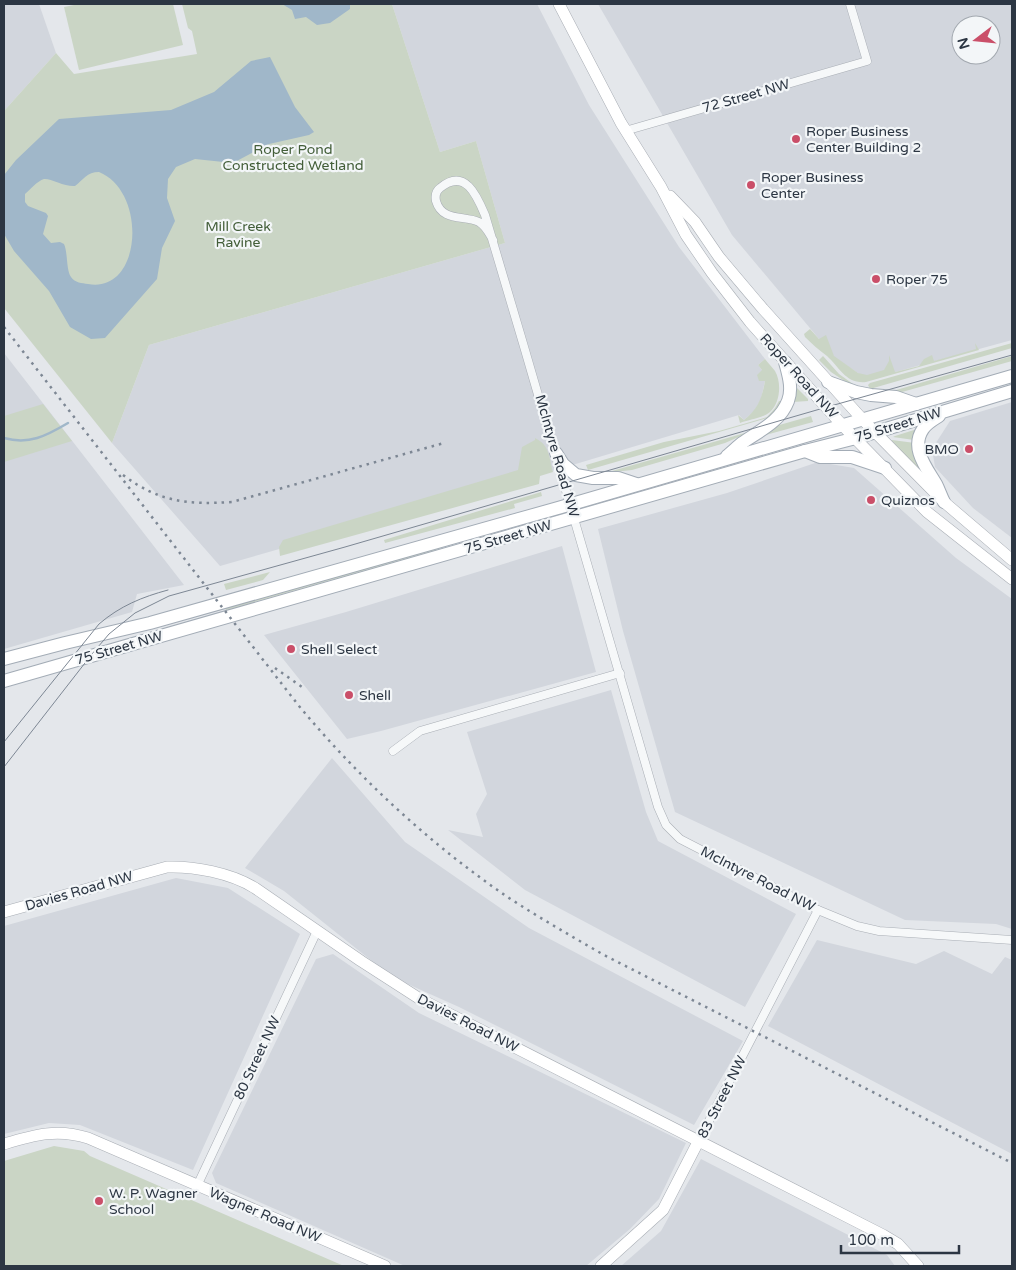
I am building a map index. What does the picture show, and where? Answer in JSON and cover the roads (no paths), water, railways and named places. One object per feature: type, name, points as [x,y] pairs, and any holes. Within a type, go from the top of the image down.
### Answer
[{"type":"main road","points":[[724,460],[743,442],[770,424],[783,410],[790,393],[785,362]]},
{"type":"main road","name":"75 Street NW","points":[[4,659],[57,644],[150,623],[571,504],[1012,376]]},
{"type":"main road","points":[[828,382],[856,392],[896,397],[916,404]]},
{"type":"main road","name":"75 Street NW","points":[[4,681],[856,438],[1012,391]]},
{"type":"main road","points":[[944,502],[922,460],[918,449],[918,442],[925,426],[947,410]]},
{"type":"main road","points":[[805,451],[820,457],[852,458],[885,468]]},
{"type":"main road","points":[[556,453],[563,464],[576,475],[593,478],[618,478],[636,484]]},
{"type":"street","name":"Roper Road NW","points":[[559,4],[625,131],[661,186],[686,235],[750,322],[843,426],[927,512],[1012,579]]},
{"type":"street","name":"72 Street NW","points":[[625,131],[867,61],[850,4]]},
{"type":"street","name":"McIntyre Road NW","points":[[493,240],[480,222],[449,216],[441,211],[436,201],[438,190],[445,184],[464,182],[470,186],[486,215],[660,813],[670,830],[680,839],[818,910],[857,926],[879,932],[1012,940]]},
{"type":"street","name":"Roper Road NW","points":[[661,186],[695,222],[719,257],[863,420],[944,502],[1012,560]]},
{"type":"street","points":[[393,752],[420,731],[620,673]]},
{"type":"street","name":"Davies Road NW","points":[[4,912],[167,867],[180,867],[239,879],[390,981],[420,999],[883,1235],[898,1244],[918,1266]]},
{"type":"street","name":"83 Street NW","points":[[601,1266],[663,1210],[818,910]]},
{"type":"street","name":"80 Street NW","points":[[197,1186],[317,931]]},
{"type":"street","name":"Wagner Road NW","points":[[4,1144],[50,1132],[76,1134],[385,1266]]},
{"type":"water","points":[[282,4],[350,4],[350,9],[330,23],[317,25],[306,17],[295,19],[292,10]]},
{"type":"water","points":[[270,57],[295,107],[314,132],[309,135],[269,144],[233,163],[195,159],[176,167],[168,179],[167,198],[175,221],[162,248],[157,279],[105,338],[91,339],[70,327],[49,291],[14,251],[4,234],[4,175],[16,160],[59,119],[171,110],[214,92],[251,61]],"holes":[[[95,172],[99,172],[115,183],[126,199],[131,219],[132,239],[128,258],[119,274],[106,283],[88,284],[77,282],[69,274],[64,244],[60,242],[51,243],[43,234],[48,216],[46,213],[28,206],[25,202],[25,194],[44,179],[75,186],[88,175]]]},
{"type":"waterway","points":[[4,438],[29,440],[52,432],[68,423]]},
{"type":"tram line","points":[[4,767],[109,634],[135,613],[169,596],[1012,355]]},
{"type":"tram line","points":[[4,742],[99,624],[115,612],[132,603],[168,590]]},
{"type":"railway","points":[[4,327],[299,706],[346,759],[422,832],[477,876],[506,896],[604,955],[1012,1163]]},
{"type":"railway","points":[[123,475],[149,491],[174,500],[201,503],[232,502],[444,443]]},
{"type":"railway","points":[[275,668],[302,687]]},
{"type":"place","name":"Roper Business Center Building 2","points":[[796,139]]},
{"type":"place","name":"Roper Business Center","points":[[751,185]]},
{"type":"place","name":"Roper 75","points":[[876,279]]},
{"type":"place","name":"BMO","points":[[969,449]]},
{"type":"place","name":"Quiznos","points":[[871,500]]},
{"type":"place","name":"Shell Select","points":[[291,649]]},
{"type":"place","name":"Shell","points":[[349,695]]},
{"type":"place","name":"W. P. Wagner School","points":[[99,1201]]},
{"type":"park label","name":"Roper Pond Constructed Wetland","points":[[293,158]]},
{"type":"park label","name":"Mill Creek Ravine","points":[[238,234]]}]
